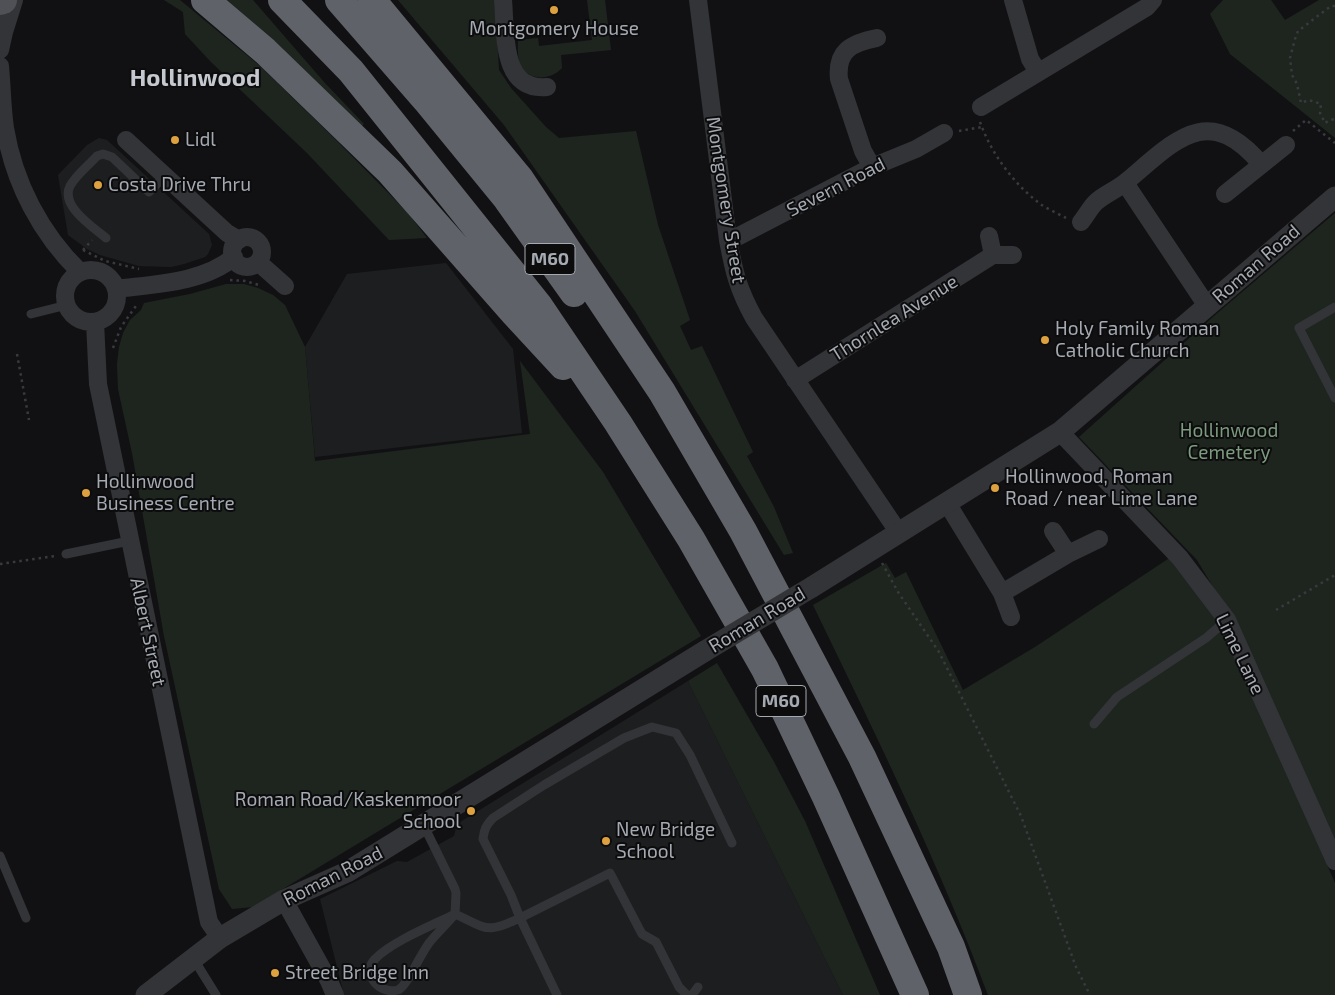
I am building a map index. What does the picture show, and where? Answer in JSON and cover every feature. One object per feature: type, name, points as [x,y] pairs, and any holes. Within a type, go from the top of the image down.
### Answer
[{"type":"highway","name":"M60","points":[[205,0],[265,51],[390,172],[514,313],[618,423]]},
{"type":"highway","name":"M60","points":[[282,0],[351,71],[539,306],[618,423],[691,539],[765,669],[826,797],[915,995]]},
{"type":"highway","name":"M60","points":[[338,0],[426,100],[507,199],[743,531]]},
{"type":"highway","name":"M60","points":[[372,0],[520,179],[662,392],[743,531],[862,757],[951,947],[968,995]]},
{"type":"street","points":[[0,50],[14,0]]},
{"type":"street","points":[[503,0],[510,66],[516,76],[527,84],[538,88],[547,87]]},
{"type":"street","name":"Montgomery Street","points":[[698,0],[728,240],[734,274],[741,294],[754,318],[898,533]]},
{"type":"street","points":[[1013,0],[1030,59],[1038,72]]},
{"type":"street","points":[[980,113],[1038,72],[1148,7],[1153,0]]},
{"type":"street","points":[[872,167],[863,151],[839,79],[838,67],[846,50],[861,41],[876,38]]},
{"type":"street","points":[[0,66],[5,128],[27,197],[45,231],[80,272]]},
{"type":"street","points":[[1082,222],[1089,197],[1124,183],[1172,143],[1185,135],[1199,131],[1228,135],[1250,150],[1261,164]]},
{"type":"street","name":"Severn Road","points":[[728,240],[872,167],[916,149],[944,133]]},
{"type":"street","points":[[126,140],[227,233],[239,240]]},
{"type":"street","points":[[1225,194],[1286,140]]},
{"type":"street","points":[[1124,183],[1207,306]]},
{"type":"street","name":"Roman Road","points":[[146,995],[220,938],[284,900],[348,872],[874,549],[1060,432],[1335,198]]},
{"type":"street","points":[[990,236],[993,255],[1013,255]]},
{"type":"street","points":[[248,237],[257,241],[262,253],[258,262],[252,266],[244,266],[238,263],[234,257],[233,248],[239,240],[248,237]]},
{"type":"street","name":"Thornlea Avenue","points":[[795,380],[993,255]]},
{"type":"street","points":[[116,289],[194,277],[225,264],[234,257]]},
{"type":"street","points":[[258,262],[285,286]]},
{"type":"street","points":[[93,270],[105,274],[114,283],[116,289],[114,309],[104,318],[94,322],[76,317],[67,305],[66,290],[74,277],[80,272],[93,270]]},
{"type":"street","name":"Albert Street","points":[[94,322],[98,384],[130,541],[209,922],[220,938]]},
{"type":"street","name":"Lime Lane","points":[[1060,432],[1180,558],[1227,620],[1335,861]]},
{"type":"street","points":[[947,502],[1002,593],[1011,617]]},
{"type":"street","points":[[1053,532],[1068,554]]},
{"type":"street","points":[[1002,593],[1099,538]]},
{"type":"street","points":[[284,900],[335,995]]},
{"type":"lane","points":[[106,238],[74,210],[68,198],[71,185],[97,156],[103,154],[112,158],[149,192],[165,176]]},
{"type":"lane","points":[[31,314],[67,305]]},
{"type":"lane","points":[[1335,307],[1299,328],[1335,398]]},
{"type":"lane","points":[[66,554],[130,541]]},
{"type":"lane","points":[[1094,724],[1117,697],[1206,638],[1227,620]]},
{"type":"lane","points":[[556,995],[511,895],[483,839],[487,824],[493,818],[560,775],[624,738],[652,727],[676,733],[690,755],[732,843]]},
{"type":"lane","points":[[424,826],[455,888],[456,914],[429,943],[399,993],[380,990],[374,985],[370,969],[373,961],[382,952],[456,914]]},
{"type":"lane","points":[[1,861],[26,918]]},
{"type":"lane","points":[[456,914],[486,929],[499,928],[610,873],[642,934],[656,942],[679,986],[686,995]]},
{"type":"lane","points":[[192,958],[216,995]]},
{"type":"lane","points":[[692,995],[698,987]]},
{"type":"path","points":[[1335,6],[1331,6],[1298,31],[1290,58],[1292,75],[1297,84],[1301,103],[1309,100],[1321,104],[1320,113],[1325,123],[1335,119]]},
{"type":"path","points":[[980,113],[984,133],[1009,175],[1040,203],[1072,221],[1082,222]]},
{"type":"path","points":[[1286,140],[1306,120],[1335,143]]},
{"type":"path","points":[[944,133],[982,127]]},
{"type":"path","points":[[81,249],[105,261],[141,270]]},
{"type":"path","points":[[112,355],[121,327],[138,303]]},
{"type":"path","points":[[16,354],[29,420]]},
{"type":"path","points":[[874,549],[898,592],[939,652],[1021,816],[1076,967],[1090,995]]},
{"type":"path","points":[[0,564],[66,554]]},
{"type":"path","points":[[1276,610],[1335,575]]},
{"type":"shaded area","points":[[99,138],[107,140],[209,234],[212,245],[205,257],[171,267],[139,266],[100,255],[87,249],[68,235],[58,175],[87,145]]},
{"type":"shaded area","points":[[446,263],[513,349],[522,433],[315,457],[305,347],[347,274]]},
{"type":"shaded area","name":"New Bridge School","points":[[688,681],[843,995],[344,995],[320,899],[397,861],[407,862],[454,836],[457,824]]},
{"type":"green space","points":[[164,0],[180,0],[260,66],[408,213],[427,238],[389,240],[307,153],[211,62],[185,34],[183,12]]},
{"type":"green space","points":[[221,0],[253,0],[324,82],[364,124],[359,129]]},
{"type":"green space","points":[[398,0],[495,0],[499,70],[511,88],[546,127],[559,138],[636,131],[658,225],[690,320],[680,326],[691,350],[702,346],[753,452],[747,456],[774,507],[793,553],[784,555],[635,311],[504,125]]},
{"type":"green space","points":[[587,0],[605,0],[611,50],[561,55],[562,68],[548,77],[536,77],[526,72],[519,62],[518,40],[538,38],[539,46],[592,40]]},
{"type":"green space","points":[[1223,0],[1271,0],[1285,20],[1319,0],[1335,0],[1335,138],[1230,54],[1210,14]]},
{"type":"green space","name":"Hollinwood Cemetery","points":[[1335,213],[1335,839],[1231,617],[1197,560],[1079,437],[1214,316]]},
{"type":"green space","points":[[226,284],[244,284],[258,288],[273,295],[285,305],[305,347],[315,461],[530,434],[520,361],[603,472],[701,636],[253,907],[232,909],[219,889],[164,636],[132,453],[118,389],[117,364],[123,333],[130,320],[141,310],[144,303],[190,294]]},
{"type":"green space","points":[[1171,557],[1218,616],[1335,883],[1335,995],[988,995],[927,846],[813,605],[886,563],[895,578],[906,572],[963,690],[1035,647]]},
{"type":"green space","points":[[717,663],[773,760],[805,821],[880,995],[843,995],[688,681]]},
{"type":"place","name":"Montgomery House","points":[[554,10]]},
{"type":"place","name":"Lidl","points":[[175,140]]},
{"type":"place","name":"Costa Drive Thru","points":[[98,185]]},
{"type":"place","name":"Holy Family Roman Catholic Church","points":[[1045,340]]},
{"type":"place","name":"Hollinwood, Roman Road / near Lime Lane","points":[[995,488]]},
{"type":"place","name":"Hollinwood Business Centre","points":[[86,493]]},
{"type":"place","name":"Roman Road/Kaskenmoor School","points":[[471,811]]},
{"type":"place","name":"New Bridge School","points":[[606,841]]},
{"type":"place","name":"Street Bridge Inn","points":[[275,973]]},
{"type":"district","name":"Hollinwood","points":[[195,78]]}]
